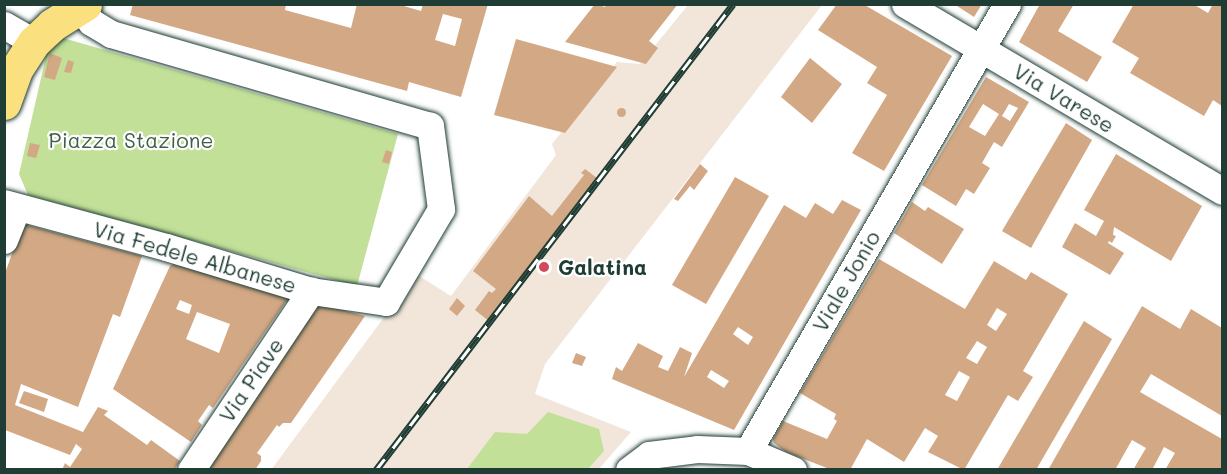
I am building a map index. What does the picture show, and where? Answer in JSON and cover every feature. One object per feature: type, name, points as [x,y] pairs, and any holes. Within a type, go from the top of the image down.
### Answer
[{"type":"main road","points":[[5,103],[17,68],[63,17]]},
{"type":"street","name":"Via Varese","points":[[905,4],[1222,191]]},
{"type":"street","name":"Viale Jonio","points":[[748,451],[1007,4]]},
{"type":"street","points":[[4,25],[63,17]]},
{"type":"street","name":"Via Fedele Albanese","points":[[11,205],[166,247],[311,291],[386,302],[441,209],[430,126],[111,34],[91,22],[63,17]]},
{"type":"street","points":[[4,240],[11,205]]},
{"type":"street","name":"Via Piave","points":[[191,470],[311,291]]},
{"type":"street","points":[[628,470],[648,455],[697,449],[748,451],[793,470]]},
{"type":"shaded area","points":[[688,5],[822,5],[545,364],[535,394],[631,432],[599,469],[271,470],[416,274],[451,296],[556,155],[552,144],[617,62],[640,64]]},
{"type":"green space","name":"Piazza Stazione","points":[[63,38],[398,134],[357,286],[28,195],[19,174],[47,52]]},
{"type":"green space","points":[[548,412],[599,429],[604,451],[588,469],[467,469],[495,432],[527,434]]},
{"type":"building","points":[[133,4],[286,4],[285,10],[351,28],[357,4],[397,4],[421,11],[423,4],[488,4],[461,97],[409,82],[407,91],[130,15]],"holes":[[[443,14],[462,19],[455,46],[435,40]]]},
{"type":"building","points":[[595,4],[605,7],[607,4],[678,4],[649,41],[658,48],[646,64],[565,42]]},
{"type":"building","points":[[837,4],[863,4],[952,56],[884,171],[852,153],[887,95],[867,83],[877,67],[818,30]]},
{"type":"building","points":[[954,4],[982,4],[974,17]]},
{"type":"building","points":[[1040,4],[1074,4],[1058,31],[1102,57],[1087,82],[1019,42]]},
{"type":"building","points":[[1134,4],[1193,4],[1208,13],[1213,4],[1222,6],[1222,106],[1213,100],[1204,116],[1130,73],[1139,58],[1112,42]]},
{"type":"building","points":[[516,39],[617,67],[565,133],[494,115]]},
{"type":"building","points":[[50,53],[62,58],[55,80],[44,77]]},
{"type":"building","points":[[810,58],[842,84],[812,123],[781,97]]},
{"type":"building","points":[[68,60],[74,62],[71,73],[64,72]]},
{"type":"building","points":[[986,77],[1029,102],[1002,147],[994,142],[982,163],[990,168],[974,194],[966,189],[956,206],[922,185]],"holes":[[[983,104],[999,114],[985,136],[969,127]],[[1009,104],[1018,108],[1010,121],[1002,116]]]},
{"type":"building","points":[[621,107],[626,112],[621,117],[616,112]]},
{"type":"building","points":[[1066,123],[1092,140],[1031,248],[1002,231]]},
{"type":"building","points":[[30,143],[40,145],[36,158],[27,156]]},
{"type":"building","points":[[386,150],[392,152],[389,164],[382,162]]},
{"type":"building","points":[[1116,154],[1202,206],[1171,261],[1114,227],[1113,235],[1116,236],[1112,243],[1109,241],[1108,243],[1124,253],[1110,275],[1062,247],[1075,223],[1096,236],[1104,221],[1084,210]]},
{"type":"building","points":[[700,164],[708,171],[694,190],[690,186],[678,201],[674,199]]},
{"type":"building","points":[[585,169],[597,178],[490,322],[475,310],[489,291],[492,293],[496,289],[473,271],[529,196],[552,216],[584,175],[581,173]]},
{"type":"building","points":[[735,177],[769,196],[706,304],[672,285]]},
{"type":"building","points":[[842,200],[861,210],[734,430],[612,379],[616,367],[622,371],[638,343],[663,356],[658,367],[668,371],[680,347],[692,353],[684,377],[784,205],[806,218],[815,203],[833,214]],"holes":[[[738,327],[753,337],[748,345],[733,334]],[[711,370],[729,381],[724,388],[707,377]]]},
{"type":"building","points":[[912,202],[925,211],[928,207],[964,229],[942,264],[894,233]]},
{"type":"building","points":[[23,224],[142,256],[120,317],[113,314],[78,407],[21,384],[15,405],[83,432],[98,407],[108,411],[104,415],[147,445],[151,440],[180,461],[174,470],[62,470],[65,463],[70,467],[82,449],[76,444],[70,455],[5,430],[5,273]]},
{"type":"building","points":[[879,259],[965,309],[994,261],[1026,280],[1031,272],[1068,294],[1023,371],[1033,377],[1018,401],[1008,395],[964,470],[928,452],[938,436],[925,428],[904,462],[867,439],[850,470],[832,470],[786,452],[774,443],[773,439],[783,421],[827,439],[837,421],[834,419],[836,414],[800,393]],"holes":[[[997,308],[1007,314],[996,331],[987,325]],[[977,341],[987,347],[977,364],[966,358]],[[959,371],[970,377],[957,401],[945,395]]]},
{"type":"building","points":[[174,264],[289,297],[213,408],[209,405],[198,421],[202,425],[191,442],[113,389],[170,266]],"holes":[[[180,300],[192,305],[189,314],[176,309]],[[197,312],[230,324],[219,353],[186,339]]]},
{"type":"building","points":[[457,298],[465,306],[457,316],[449,309]]},
{"type":"building","points":[[312,302],[365,316],[291,423],[283,423],[279,427],[277,425],[257,453],[261,456],[261,461],[255,470],[199,470]]},
{"type":"building","points":[[1142,306],[1180,329],[1191,309],[1222,328],[1222,416],[1151,374],[1140,392],[1222,439],[1222,470],[1165,470],[1175,453],[1164,447],[1152,470],[1133,470],[1146,448],[1132,440],[1115,470],[1048,470]]},
{"type":"building","points":[[1084,321],[1112,339],[1036,470],[997,470]]},
{"type":"building","points":[[576,353],[586,357],[582,366],[572,363]]},
{"type":"building","points":[[24,391],[48,399],[44,412],[19,403]]},
{"type":"railway","points":[[376,470],[733,4]]},
{"type":"place","name":"Galatina","points":[[544,267]]}]
